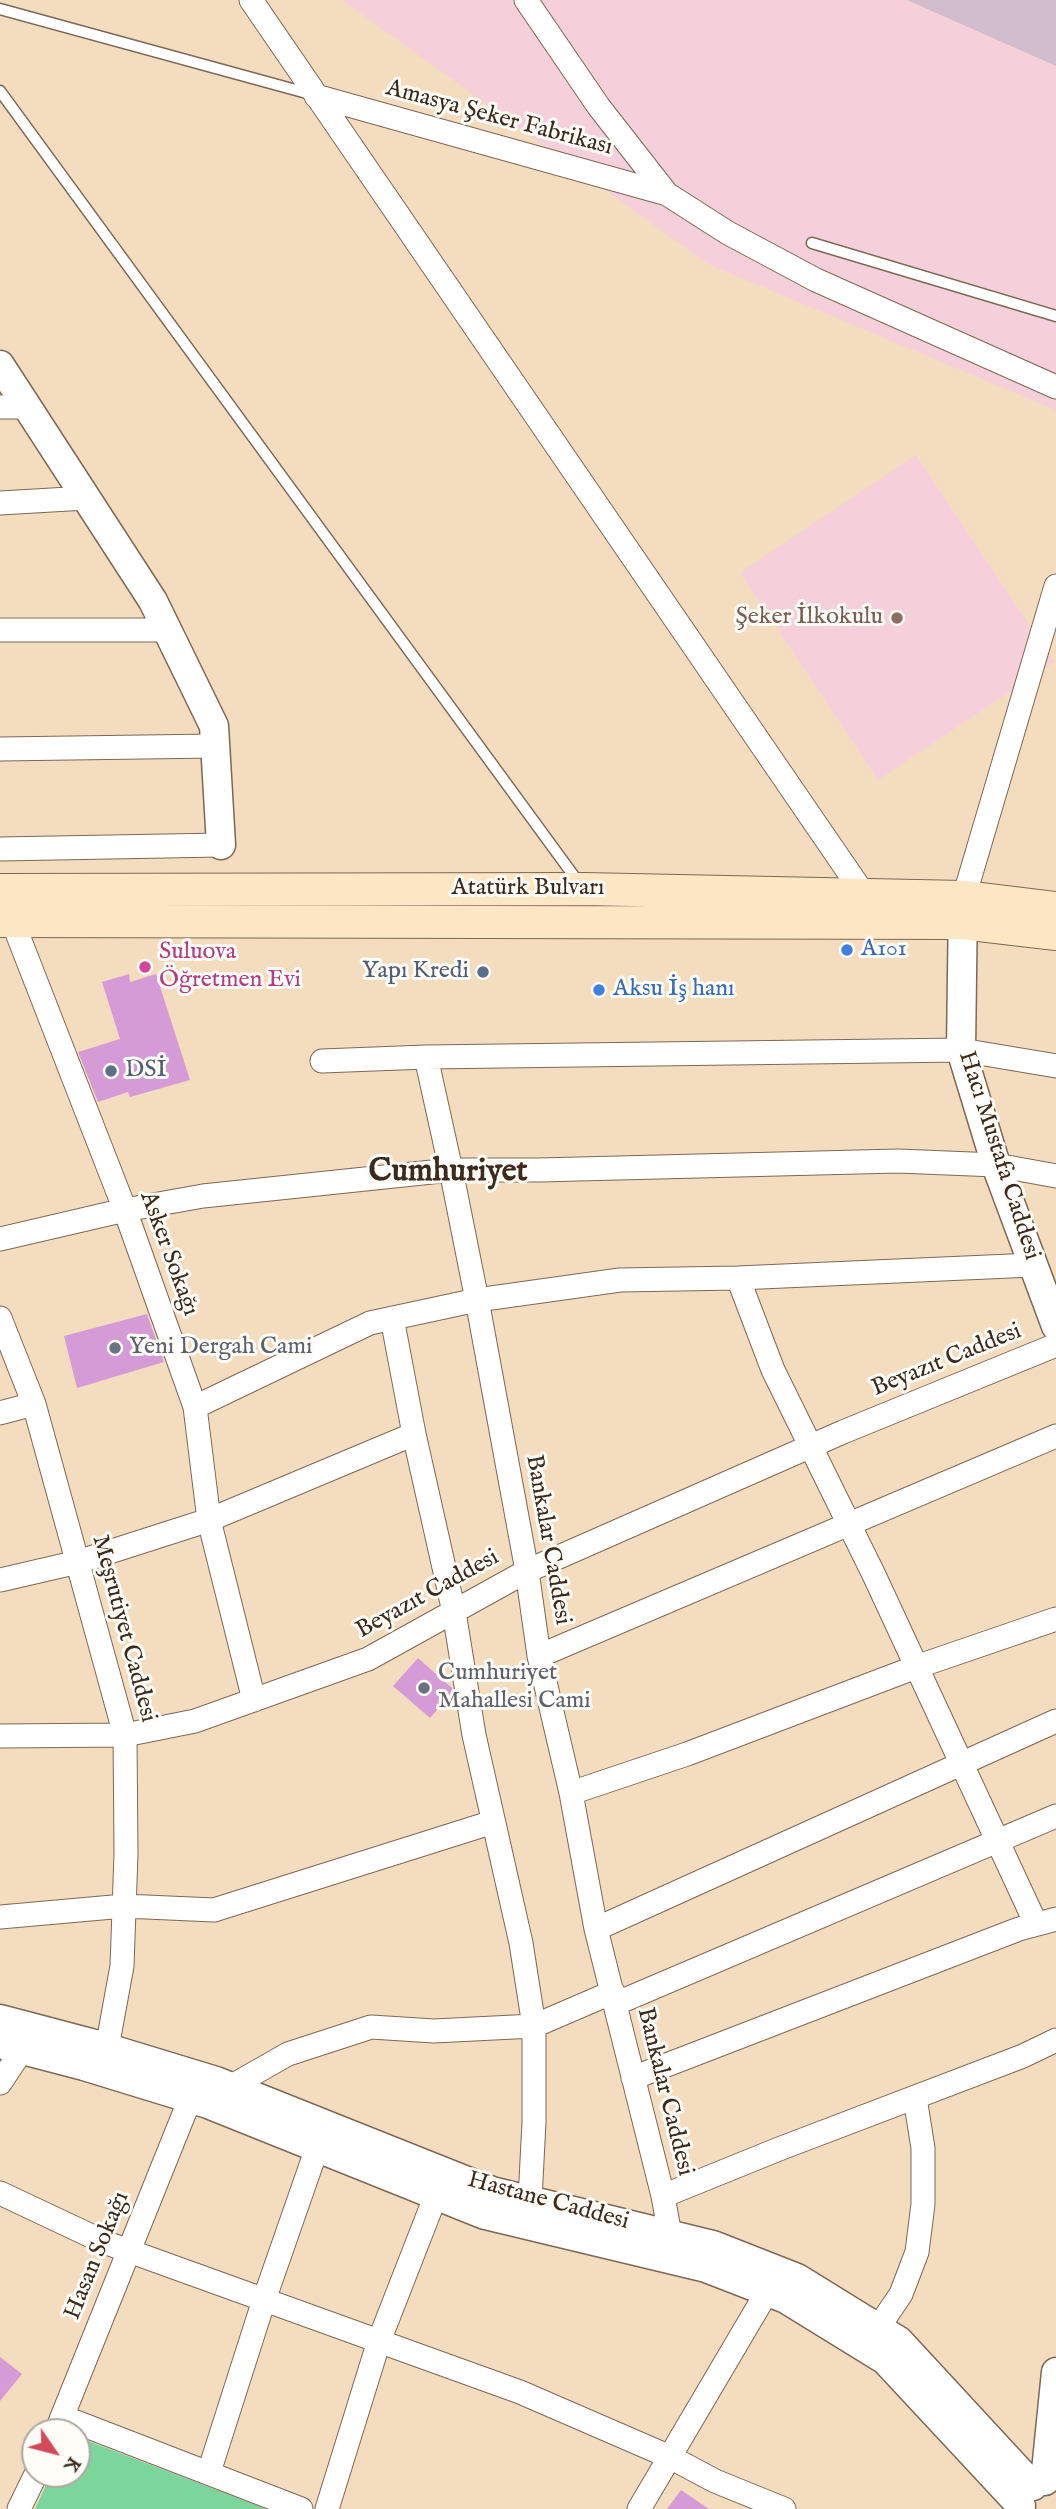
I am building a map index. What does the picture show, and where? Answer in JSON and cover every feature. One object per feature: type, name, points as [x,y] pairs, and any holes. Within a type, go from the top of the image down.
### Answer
[{"type":"main road","name":"Atatürk Bulvarı","points":[[0,890],[584,888],[865,896],[963,910],[1056,934]]},
{"type":"main road","name":"Atatürk Bulvarı","points":[[6,921],[1056,908]]},
{"type":"street","points":[[251,0],[865,896]]},
{"type":"street","points":[[526,0],[598,107],[667,194],[728,233],[816,280],[1056,387]]},
{"type":"street","name":"Amasya Şeker Fabrikası","points":[[316,96],[667,194]]},
{"type":"street","points":[[0,365],[14,407],[86,498],[153,601],[214,726],[220,845],[0,849]]},
{"type":"street","points":[[0,503],[86,498]]},
{"type":"street","points":[[963,910],[1056,586]]},
{"type":"street","points":[[0,630],[167,630]]},
{"type":"street","points":[[0,749],[215,746]]},
{"type":"street","name":"Hacı Mustafa Caddesi","points":[[963,910],[961,1049],[996,1165],[1044,1283],[1056,1326]]},
{"type":"street","name":"Asker Sokağı","points":[[6,921],[125,1210],[195,1407],[209,1520],[254,1700]]},
{"type":"street","points":[[322,1061],[961,1049],[1056,1066]]},
{"type":"street","name":"Bankalar Caddesi","points":[[426,1057],[452,1170],[477,1300],[527,1572],[539,1656],[571,1793],[596,1929],[663,2196],[670,2235]]},
{"type":"street","points":[[0,1239],[125,1210],[203,1196],[452,1170],[898,1161],[996,1165],[1056,1176]]},
{"type":"street","points":[[633,2078],[1006,1933],[1046,1922],[996,1840],[849,1523],[773,1370],[738,1278]]},
{"type":"street","points":[[195,1407],[370,1323],[477,1300],[620,1280],[738,1278],[1044,1283]]},
{"type":"street","name":"Meşrutiyet Caddesi","points":[[0,1318],[34,1404],[125,1735],[126,1854],[122,1966],[107,2048]]},
{"type":"street","points":[[392,1318],[414,1434],[454,1612],[474,1735],[521,1944],[534,2026],[534,2122],[530,2200]]},
{"type":"street","name":"Beyazıt Caddesi","points":[[0,1736],[125,1735],[195,1721],[368,1659],[527,1572],[812,1446],[1056,1345]]},
{"type":"street","points":[[0,1413],[34,1404]]},
{"type":"street","points":[[0,1580],[78,1562],[209,1520],[414,1434]]},
{"type":"street","points":[[539,1656],[1056,1436]]},
{"type":"street","points":[[571,1793],[687,1754],[916,1667],[1056,1619]]},
{"type":"street","points":[[596,1929],[1056,1721]]},
{"type":"street","points":[[230,2087],[288,2054],[370,2027],[434,2031],[534,2026],[614,1998],[1056,1816]]},
{"type":"street","points":[[0,1917],[124,1906],[214,1910],[493,1822]]},
{"type":"street","name":"Hastane Caddesi","points":[[0,2019],[107,2048],[230,2087],[492,2191],[713,2245],[797,2278],[899,2341],[1035,2493]]},
{"type":"street","points":[[663,2196],[1023,2056],[1056,2040]]},
{"type":"street","points":[[0,2083],[11,2047]]},
{"type":"street","name":"Hastane Caddesi","points":[[11,2047],[190,2099],[485,2215],[706,2268],[786,2299],[885,2360],[1035,2493]]},
{"type":"street","points":[[878,2328],[901,2294],[917,2252],[923,2204],[923,2148],[915,2098]]},
{"type":"street","name":"Hasan Sokağı","points":[[62,2418],[127,2250],[190,2099]]},
{"type":"street","points":[[209,2472],[264,2300],[317,2148]]},
{"type":"street","points":[[0,2193],[104,2242],[520,2392],[670,2457],[715,2481],[784,2509]]},
{"type":"street","points":[[327,2509],[379,2341],[436,2195]]},
{"type":"street","points":[[639,2509],[767,2292]]},
{"type":"street","points":[[1035,2493],[1056,2375]]},
{"type":"street","points":[[91,2435],[209,2472],[301,2509]]},
{"type":"street","points":[[19,2509],[29,2488]]},
{"type":"lane","points":[[0,9],[316,96]]},
{"type":"lane","points":[[0,91],[584,888]]},
{"type":"lane","points":[[812,243],[1056,316]]},
{"type":"shaded area","points":[[342,0],[907,0],[1056,66],[1056,410],[708,264]]},
{"type":"shaded area","points":[[907,0],[1056,0],[1056,66]]},
{"type":"shaded area","name":"Şeker İlkokulu","points":[[916,455],[1054,662],[878,780],[740,573]]},
{"type":"green space","points":[[91,2442],[267,2509],[35,2509],[45,2488],[91,2488]]},
{"type":"building","points":[[129,974],[130,982],[156,974],[190,1080],[130,1097],[128,1092],[98,1102],[78,1052],[120,1039],[102,982]]},
{"type":"building","name":"Yeni Dergah Cami","points":[[147,1314],[164,1362],[77,1388],[64,1336]]},
{"type":"building","name":"Cumhuriyet Mahallesi Cami","points":[[418,1658],[452,1688],[453,1692],[430,1718],[393,1686]]},
{"type":"building","points":[[0,2357],[22,2374],[0,2401]]},
{"type":"building","points":[[681,2490],[709,2509],[667,2509]]},
{"type":"place","name":"Şeker İlkokulu","points":[[897,618]]},
{"type":"place","name":"A101","points":[[847,950]]},
{"type":"place","name":"Suluova Öğretmen Evi","points":[[145,967]]},
{"type":"place","name":"Yapı Kredi","points":[[483,972]]},
{"type":"place","name":"Aksu İş hanı","points":[[599,990]]},
{"type":"place","name":"DSİ","points":[[111,1071]]},
{"type":"place","name":"Yeni Dergah Cami","points":[[115,1348]]},
{"type":"place","name":"Cumhuriyet Mahallesi Cami","points":[[424,1688]]},
{"type":"district","name":"Cumhuriyet","points":[[448,1173]]}]
